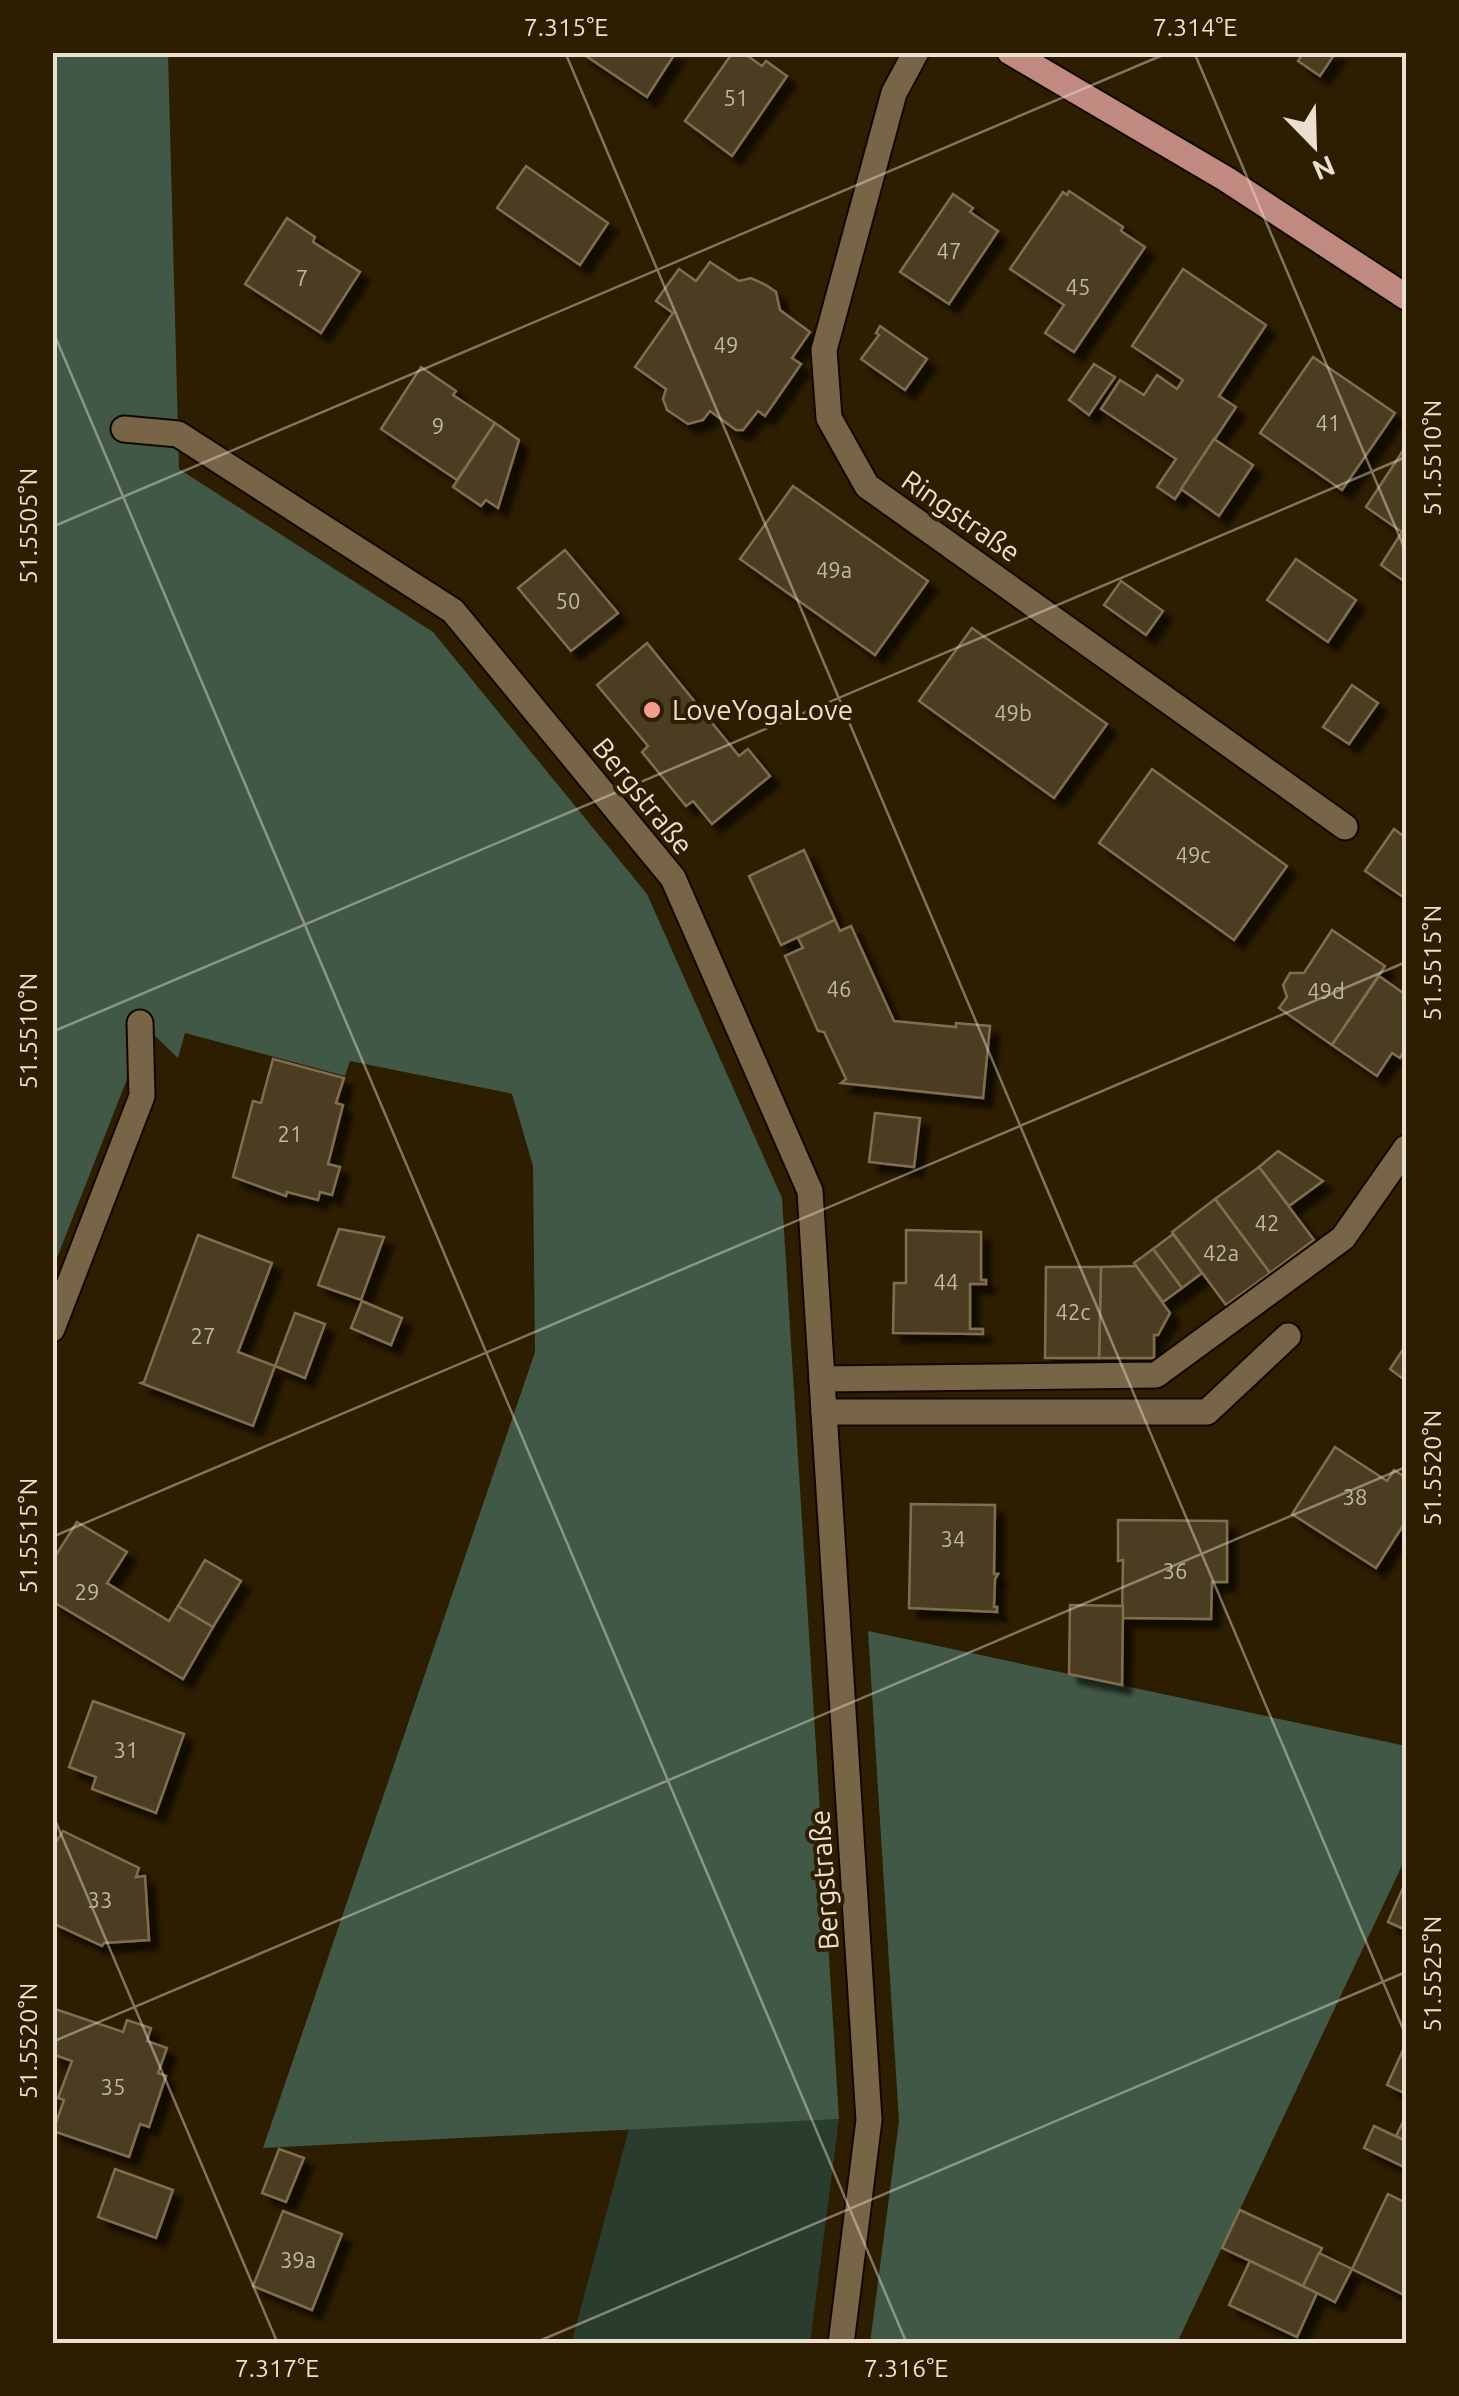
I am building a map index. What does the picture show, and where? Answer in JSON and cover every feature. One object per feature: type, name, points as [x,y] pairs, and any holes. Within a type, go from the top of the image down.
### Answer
[{"type":"main road","points":[[1010,52],[1226,180],[1406,297]]},
{"type":"street","name":"Ringstraße","points":[[916,52],[894,93],[824,350],[829,418],[867,486],[1346,827]]},
{"type":"street","name":"Bergstraße","points":[[124,429],[178,434],[453,610],[672,878],[810,1191],[868,2120],[841,2344]]},
{"type":"street","points":[[52,1329],[142,1096],[140,1023]]},
{"type":"street","points":[[822,1379],[1156,1375],[1343,1238],[1406,1148]]},
{"type":"street","points":[[824,1412],[1207,1412],[1288,1336]]},
{"type":"green space","points":[[53,53],[168,53],[179,469],[433,632],[647,894],[782,1198],[839,2119],[263,2148],[535,1352],[533,1166],[512,1094],[350,1061],[345,1076],[185,1033],[178,1058],[153,1034],[152,1022],[128,1023],[129,1074],[53,1268]]},
{"type":"green space","points":[[868,1631],[1406,1746],[1406,1857],[1177,2343],[870,2343],[899,2121]]},
{"type":"green space","points":[[839,2119],[810,2343],[571,2344],[629,2129]]},
{"type":"building","points":[[580,52],[676,52],[647,97]]},
{"type":"building","points":[[733,52],[742,52],[762,66],[766,61],[787,76],[732,156],[685,121]]},
{"type":"building","points":[[1304,52],[1336,52],[1320,76],[1298,61]]},
{"type":"building","points":[[526,166],[608,223],[580,265],[497,208]]},
{"type":"building","points":[[1069,191],[1123,227],[1121,231],[1145,247],[1074,352],[1045,333],[1064,305],[1010,269],[1063,192],[1067,195]]},
{"type":"building","points":[[953,194],[973,208],[970,212],[998,231],[949,304],[900,272]]},
{"type":"building","points":[[287,218],[315,237],[313,242],[360,272],[321,333],[245,284]]},
{"type":"building","points":[[710,262],[739,281],[751,278],[776,292],[780,310],[810,332],[792,358],[801,364],[765,416],[758,411],[743,430],[736,430],[710,411],[703,420],[688,424],[667,410],[663,399],[666,389],[635,367],[673,313],[656,301],[679,269],[696,281]]},
{"type":"building","points":[[1183,269],[1266,325],[1219,396],[1236,407],[1175,499],[1157,487],[1176,459],[1101,409],[1120,380],[1144,395],[1157,375],[1177,389],[1183,380],[1132,346]]},
{"type":"building","points":[[880,326],[927,359],[905,390],[861,359],[879,335],[876,333]]},
{"type":"building","points":[[1313,357],[1395,413],[1342,490],[1260,433]]},
{"type":"building","points":[[1094,364],[1115,377],[1089,415],[1069,400]]},
{"type":"building","points":[[421,367],[456,391],[453,395],[495,423],[457,480],[381,429]]},
{"type":"building","points":[[495,423],[519,440],[498,508],[486,500],[481,506],[453,487]]},
{"type":"building","points":[[1214,439],[1253,465],[1219,516],[1181,489]]},
{"type":"building","points":[[1406,446],[1405,582],[1381,565],[1402,532],[1366,507]]},
{"type":"building","points":[[793,486],[928,581],[875,655],[740,559]]},
{"type":"building","points":[[565,550],[618,613],[571,651],[518,588]]},
{"type":"building","points":[[1296,559],[1356,600],[1328,642],[1267,600]]},
{"type":"building","points":[[1121,581],[1163,611],[1146,635],[1104,605]]},
{"type":"building","points":[[972,628],[1107,724],[1054,798],[919,701]]},
{"type":"building","points":[[647,643],[739,756],[748,749],[770,776],[712,824],[693,801],[686,806],[642,752],[648,746],[597,685]]},
{"type":"building","points":[[1352,685],[1378,703],[1349,744],[1323,727]]},
{"type":"building","points":[[1152,769],[1287,866],[1234,940],[1099,843]]},
{"type":"building","points":[[1394,829],[1406,838],[1406,899],[1365,871]]},
{"type":"building","points":[[804,850],[835,920],[781,945],[749,876]]},
{"type":"building","points":[[835,920],[840,931],[851,926],[894,1021],[990,1026],[983,1098],[841,1083],[846,1079],[824,1032],[818,1031],[785,956],[803,948],[798,938]]},
{"type":"building","points":[[1332,930],[1385,966],[1332,1045],[1279,1008],[1287,997],[1283,985],[1290,973],[1304,973]]},
{"type":"building","points":[[1379,976],[1406,995],[1406,1048],[1400,1058],[1392,1053],[1377,1076],[1332,1045]]},
{"type":"building","points":[[273,1059],[344,1078],[336,1103],[343,1105],[328,1164],[340,1167],[332,1195],[320,1192],[318,1200],[287,1192],[286,1196],[233,1177],[253,1101],[261,1103]]},
{"type":"building","points":[[875,1113],[920,1118],[914,1167],[869,1162]]},
{"type":"building","points":[[1278,1151],[1323,1181],[1289,1206],[1259,1167]]},
{"type":"building","points":[[1259,1167],[1314,1240],[1270,1273],[1215,1199]]},
{"type":"building","points":[[1215,1199],[1270,1273],[1226,1305],[1172,1232]]},
{"type":"building","points":[[339,1229],[384,1237],[361,1300],[318,1285]]},
{"type":"building","points":[[906,1230],[981,1232],[981,1280],[986,1280],[986,1284],[970,1284],[970,1329],[983,1329],[983,1334],[893,1333],[894,1283],[906,1283]]},
{"type":"building","points":[[1173,1234],[1202,1273],[1182,1288],[1153,1249]]},
{"type":"building","points":[[198,1235],[272,1263],[238,1352],[275,1366],[253,1426],[141,1383]]},
{"type":"building","points":[[1153,1249],[1182,1288],[1163,1302],[1134,1263]]},
{"type":"building","points":[[1136,1266],[1170,1313],[1158,1335],[1154,1335],[1154,1358],[1099,1358],[1101,1267]]},
{"type":"building","points":[[1046,1267],[1101,1267],[1099,1358],[1045,1358]]},
{"type":"building","points":[[362,1301],[402,1318],[391,1345],[351,1328]]},
{"type":"building","points":[[295,1313],[325,1324],[305,1378],[275,1366]]},
{"type":"building","points":[[1406,1345],[1406,1381],[1390,1369]]},
{"type":"building","points":[[1335,1447],[1387,1481],[1394,1470],[1406,1478],[1406,1521],[1376,1568],[1292,1514]]},
{"type":"building","points":[[911,1504],[995,1505],[997,1612],[909,1608]]},
{"type":"building","points":[[1118,1520],[1227,1521],[1227,1582],[1212,1582],[1211,1619],[1122,1618],[1123,1560],[1118,1561]]},
{"type":"building","points":[[77,1522],[127,1552],[107,1583],[169,1621],[178,1606],[213,1627],[183,1679],[52,1601],[52,1561]]},
{"type":"building","points":[[205,1560],[241,1581],[213,1627],[178,1606]]},
{"type":"building","points":[[1070,1605],[1123,1606],[1122,1685],[1069,1674]]},
{"type":"building","points":[[93,1701],[184,1734],[156,1813],[92,1789],[96,1777],[69,1767]]},
{"type":"building","points":[[63,1831],[139,1868],[136,1877],[145,1876],[149,1940],[102,1946],[52,1923],[52,1848]]},
{"type":"building","points":[[1406,1881],[1406,1930],[1388,1922]]},
{"type":"building","points":[[52,2008],[123,2032],[127,2020],[151,2028],[147,2041],[167,2048],[158,2073],[166,2076],[149,2127],[140,2124],[129,2157],[53,2131],[64,2100],[58,2098],[72,2061],[52,2054]]},
{"type":"building","points":[[1403,2050],[1406,2051],[1406,2094],[1387,2085]]},
{"type":"building","points":[[1406,2116],[1406,2141],[1396,2136]]},
{"type":"building","points":[[1374,2126],[1406,2141],[1406,2168],[1364,2148]]},
{"type":"building","points":[[279,2149],[304,2158],[286,2202],[262,2193]]},
{"type":"building","points":[[115,2169],[173,2190],[156,2238],[98,2217]]},
{"type":"building","points":[[1388,2194],[1406,2203],[1406,2296],[1352,2269]]},
{"type":"building","points":[[1240,2210],[1322,2248],[1303,2286],[1222,2248]]},
{"type":"building","points":[[283,2211],[342,2234],[312,2310],[253,2286]]},
{"type":"building","points":[[1319,2253],[1352,2269],[1335,2302],[1303,2286]]},
{"type":"building","points":[[1250,2261],[1317,2293],[1297,2337],[1229,2305]]},
{"type":"place","name":"LoveYogaLove","points":[[652,710]]}]
